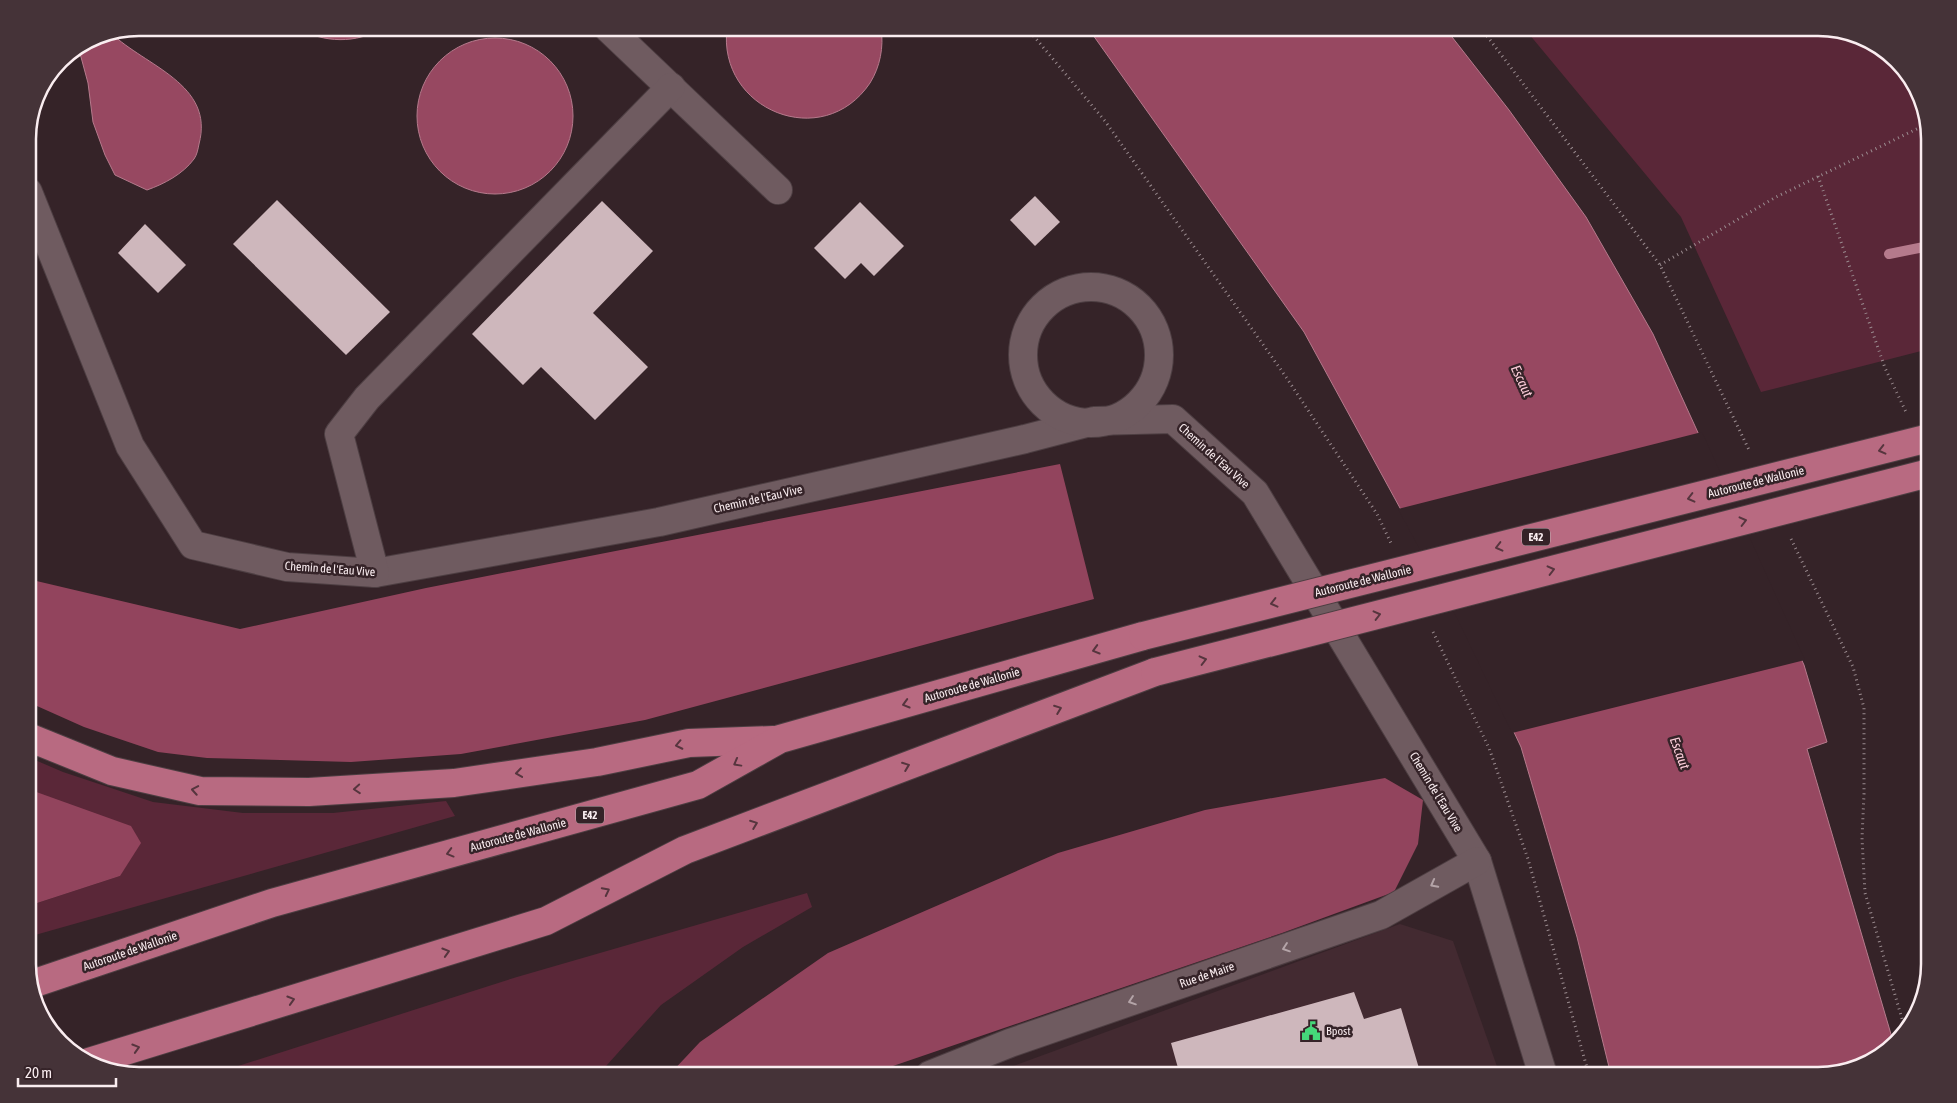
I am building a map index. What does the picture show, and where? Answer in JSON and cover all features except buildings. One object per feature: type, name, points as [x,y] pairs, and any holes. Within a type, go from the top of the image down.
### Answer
[{"type":"highway","name":"Autoroute de Wallonie","points":[[38,982],[272,903],[698,785],[780,739],[1143,636],[1921,440]]},
{"type":"highway","points":[[100,1059],[546,921],[685,850],[1155,672],[1921,475]]},
{"type":"highway","points":[[36,740],[112,771],[200,791],[309,792],[454,783],[597,762],[689,743],[780,739]]},
{"type":"street","points":[[616,36],[778,190]]},
{"type":"street","points":[[374,573],[339,434],[367,398],[671,88]]},
{"type":"street","name":"Chemin de l'Eau Vive","points":[[36,212],[130,446],[193,544],[286,567],[374,573],[659,522],[1015,441],[1094,421],[1173,419],[1256,493],[1477,861],[1539,1067]]},
{"type":"street","points":[[1098,286],[1121,293],[1139,306],[1153,324],[1159,347],[1158,369],[1150,391],[1135,408],[1115,420],[1094,421],[1070,421],[1050,411],[1034,395],[1024,375],[1022,352],[1026,330],[1038,311],[1055,296],[1076,288],[1098,286]]},
{"type":"street","name":"Rue de Maire","points":[[952,1067],[1010,1043],[1381,915],[1477,861]]},
{"type":"path","points":[[1034,36],[1105,121],[1286,377],[1377,514],[1394,550]]},
{"type":"path","points":[[1486,36],[1660,265],[1754,460]]},
{"type":"path","points":[[1660,265],[1776,197],[1920,127]]},
{"type":"path","points":[[1818,176],[1885,368],[1909,419]]},
{"type":"path","points":[[1788,532],[1853,667],[1864,708],[1862,838],[1865,893],[1903,1021]]},
{"type":"path","points":[[1433,631],[1489,748],[1528,859],[1586,1067]]},
{"type":"shaded area","points":[[1531,36],[1818,36],[1844,40],[1869,50],[1891,66],[1907,88],[1919,119],[1921,133],[1921,351],[1761,392],[1681,217]]},
{"type":"shaded area","points":[[1060,464],[1094,599],[645,720],[461,754],[351,762],[207,758],[158,752],[84,727],[36,706],[36,581],[240,629],[426,588]]},
{"type":"shaded area","points":[[36,760],[63,772],[153,802],[243,813],[333,813],[446,801],[455,816],[36,935],[36,903],[120,876],[41,795],[36,793]]},
{"type":"shaded area","points":[[1385,778],[1423,800],[1418,844],[1394,892],[1282,933],[891,1067],[677,1067],[700,1042],[828,953],[1058,853],[1205,810]]},
{"type":"shaded area","points":[[36,792],[131,826],[141,843],[120,876],[36,903]]},
{"type":"shaded area","points":[[807,893],[812,907],[743,947],[661,1005],[605,1067],[235,1067],[517,977]]},
{"type":"shaded area","points":[[1400,924],[1453,941],[1497,1067],[1011,1067]]},
{"type":"water","points":[[316,36],[364,36],[340,40]]},
{"type":"water","points":[[727,36],[882,36],[880,57],[870,83],[850,104],[826,115],[801,118],[777,112],[755,100],[739,81],[728,57]]},
{"type":"water","name":"Escaut","points":[[1094,36],[1451,36],[1509,110],[1586,217],[1653,334],[1804,665],[1827,742],[1807,749],[1891,1037],[1857,1059],[1831,1066],[1609,1067],[1577,937],[1521,747],[1460,618],[1304,332]]},
{"type":"water","points":[[117,38],[174,78],[187,91],[197,106],[201,123],[197,154],[190,164],[173,178],[147,190],[115,175],[105,155],[93,122],[88,83],[81,57],[82,54],[94,47]]},
{"type":"water","points":[[487,38],[503,38],[518,41],[532,47],[550,61],[564,79],[570,93],[573,116],[570,139],[564,153],[550,171],[532,185],[518,191],[503,194],[487,194],[472,191],[458,185],[440,171],[430,159],[420,139],[417,124],[417,108],[420,93],[426,79],[440,61],[452,51],[472,41]]},
{"type":"pier","points":[[1702,432],[1805,660],[1512,733],[1458,620],[1398,509]]},
{"type":"waterway","points":[[1889,254],[1921,248]]},
{"type":"place","name":"Bpost","points":[[1311,1031]]}]
